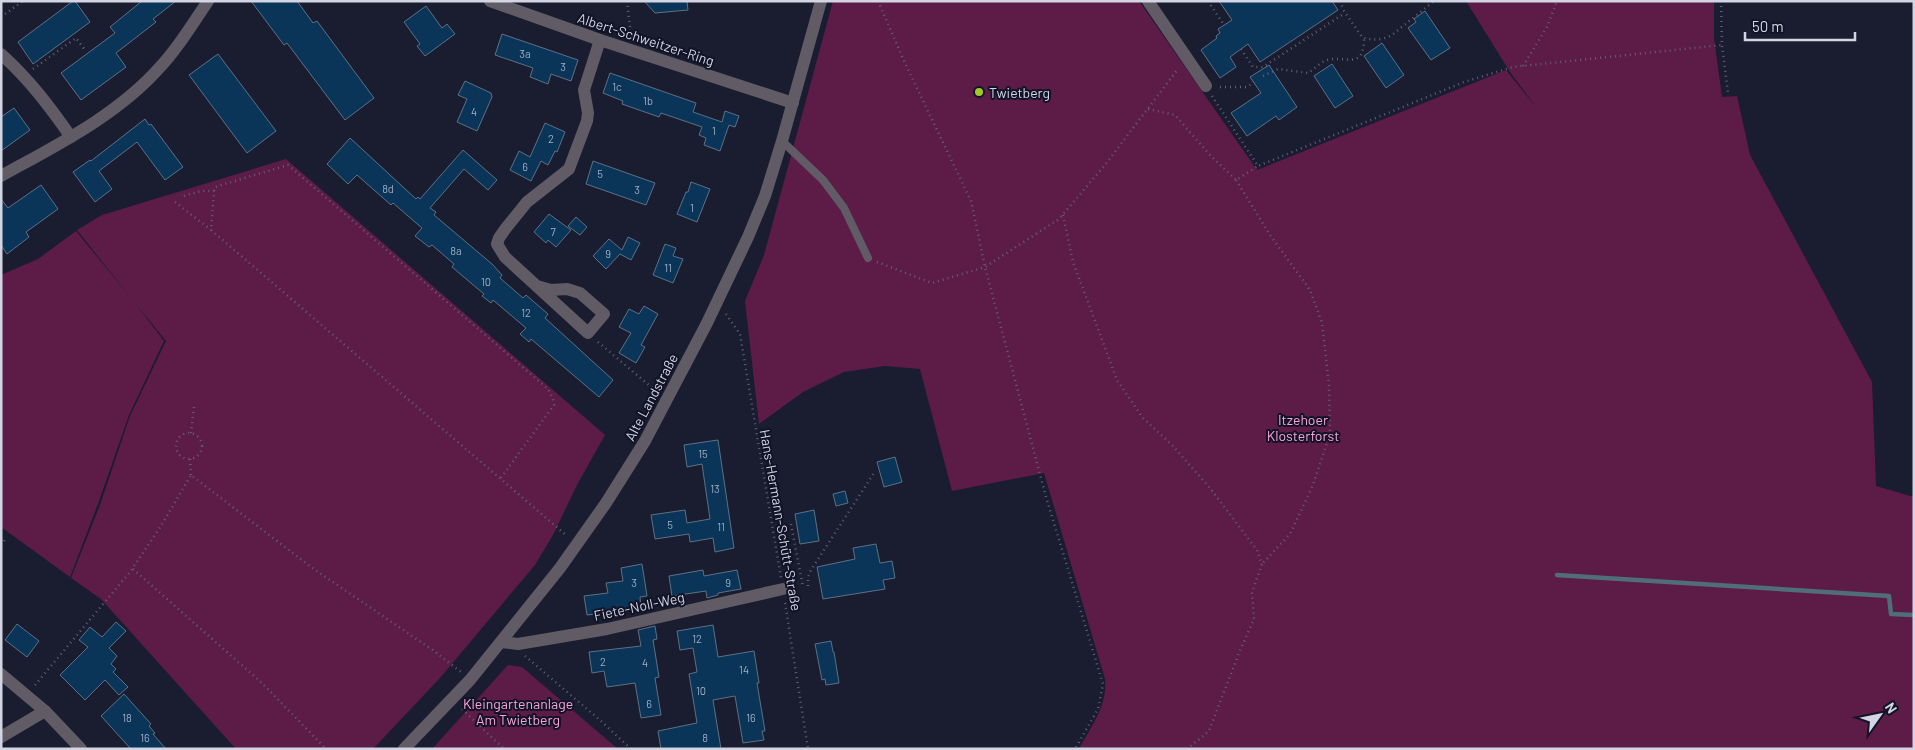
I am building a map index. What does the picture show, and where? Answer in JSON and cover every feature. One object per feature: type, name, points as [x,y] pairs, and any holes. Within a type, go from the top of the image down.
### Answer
[{"type":"street","points":[[1,176],[99,119],[148,79],[175,50],[208,1]]},
{"type":"street","name":"Albert-Schweitzer-Ring","points":[[490,1],[600,40],[793,103]]},
{"type":"street","name":"Alte Landstraße","points":[[404,749],[505,642],[626,473],[667,400],[716,303],[765,196],[821,1]]},
{"type":"street","points":[[1148,1],[1206,86]]},
{"type":"street","points":[[537,286],[551,290],[566,289],[580,292],[604,314],[588,333],[505,257],[497,244],[502,233],[528,202],[568,169],[587,121],[584,88],[600,40]]},
{"type":"street","points":[[1,54],[45,100],[71,137]]},
{"type":"street","name":"Fiete-Noll-Weg","points":[[505,642],[518,644],[607,629],[783,589]]},
{"type":"street","points":[[1,674],[45,711],[81,749]]},
{"type":"street","points":[[1,737],[45,711]]},
{"type":"lane","points":[[782,142],[823,180],[844,208],[868,258]]},
{"type":"path","points":[[1,17],[23,1]]},
{"type":"path","points":[[627,1],[630,27],[627,49]]},
{"type":"path","points":[[878,1],[909,72],[971,200],[985,267],[1046,497],[1103,684],[1098,709],[1075,749]]},
{"type":"path","points":[[1208,1],[1224,25]]},
{"type":"path","points":[[1263,76],[1278,69],[1308,73],[1328,60],[1351,60],[1360,55],[1364,48],[1364,38],[1345,13],[1340,1]]},
{"type":"path","points":[[1364,38],[1387,38],[1404,27],[1412,18],[1434,1]]},
{"type":"path","points":[[1523,66],[1547,27],[1557,1]]},
{"type":"path","points":[[1721,1],[1722,45],[1728,93]]},
{"type":"path","points":[[1253,67],[1263,67],[1345,13]]},
{"type":"path","points":[[24,76],[76,38],[85,50]]},
{"type":"path","points":[[1236,180],[1258,166],[1464,82],[1513,67],[1722,45]]},
{"type":"path","points":[[1241,49],[1256,73]]},
{"type":"path","points":[[868,258],[932,283],[985,267],[1063,215],[1105,165],[1187,58]]},
{"type":"path","points":[[1206,86],[1247,87],[1254,82]]},
{"type":"path","points":[[1206,86],[1258,166]]},
{"type":"path","points":[[1148,109],[1175,115],[1209,154],[1236,180],[1270,235],[1310,290],[1322,323],[1329,385],[1330,434],[1313,486],[1290,534],[1262,564],[1252,592],[1254,619],[1209,730],[1187,749]]},
{"type":"path","points":[[211,230],[215,187],[288,165],[548,389],[554,405],[500,479]]},
{"type":"path","points":[[184,196],[214,191]]},
{"type":"path","points":[[175,202],[211,230],[577,544]]},
{"type":"path","points":[[1063,215],[1072,262],[1117,380],[1143,418],[1172,445],[1210,488],[1257,550],[1262,564]]},
{"type":"path","name":"Hans-Hermann-Schütt-Straße","points":[[716,303],[731,319],[740,334],[808,749]]},
{"type":"path","points":[[588,333],[642,381],[667,400]]},
{"type":"path","points":[[191,433],[194,407]]},
{"type":"path","points":[[191,433],[201,441],[202,448],[198,456],[190,460],[179,455],[176,444],[183,435],[191,433]]},
{"type":"path","points":[[26,695],[133,568],[191,475],[190,460]]},
{"type":"path","points":[[808,586],[808,577],[811,570],[874,473]]},
{"type":"path","points":[[191,475],[310,566],[434,651],[470,680]]},
{"type":"path","points":[[791,524],[803,586]]},
{"type":"path","points":[[1,545],[6,538]]},
{"type":"path","points":[[133,568],[262,683],[326,749]]},
{"type":"path","points":[[505,642],[601,721],[631,749]]},
{"type":"path","points":[[451,699],[504,749]]},
{"type":"green space","name":"Itzehoer Klosterforst","points":[[833,1],[1139,1],[1257,170],[1506,70],[1536,107],[1510,72],[1466,1],[1714,1],[1714,38],[1722,97],[1737,96],[1750,155],[1872,382],[1876,486],[1914,497],[1914,749],[1079,749],[1101,707],[1104,698],[1105,679],[1044,473],[952,491],[920,369],[885,366],[844,372],[803,392],[759,424],[745,301],[764,255]]},
{"type":"green space","points":[[286,159],[605,435],[577,485],[553,535],[535,565],[440,678],[373,749],[236,749],[101,599],[71,578],[100,505],[130,416],[166,341],[135,303],[164,341],[129,415],[70,577],[1,527],[1,275],[38,259],[76,231],[131,298],[77,230],[102,215]]},
{"type":"green space","name":"Kleingartenanlage Am Twietberg","points":[[508,665],[522,667],[618,749],[432,749]]},
{"type":"building","points":[[75,1],[90,22],[33,64],[18,42]]},
{"type":"building","points":[[142,1],[176,1],[153,19],[156,22],[116,53],[126,67],[81,100],[61,73],[115,33],[110,27]]},
{"type":"building","points":[[251,1],[297,1],[313,23],[317,21],[374,98],[345,120],[287,43],[284,45]]},
{"type":"building","points":[[644,1],[687,1],[688,10],[655,13]]},
{"type":"building","points":[[1219,1],[1332,1],[1338,10],[1260,62],[1248,44],[1230,57],[1236,67],[1220,78],[1201,50],[1217,38],[1216,36],[1220,33],[1218,29],[1232,20]]},
{"type":"building","points":[[426,6],[442,28],[447,24],[455,34],[425,56],[417,46],[420,44],[404,22]]},
{"type":"building","points":[[1425,11],[1450,48],[1431,60],[1408,28],[1416,22],[1414,19]]},
{"type":"building","points":[[502,34],[578,60],[571,81],[551,74],[548,84],[530,77],[533,68],[495,55]]},
{"type":"building","points":[[1382,43],[1404,75],[1386,88],[1364,56]]},
{"type":"building","points":[[218,54],[276,131],[247,153],[189,75]]},
{"type":"building","points":[[1332,64],[1353,96],[1335,108],[1314,76]]},
{"type":"building","points":[[1269,65],[1297,107],[1279,120],[1276,116],[1247,136],[1231,113],[1261,93],[1250,77]]},
{"type":"building","points":[[610,73],[696,103],[693,112],[722,122],[725,111],[739,116],[735,127],[729,125],[720,151],[704,145],[706,138],[699,135],[702,127],[661,113],[659,117],[622,104],[623,101],[603,93]]},
{"type":"building","points":[[465,81],[491,93],[492,97],[477,131],[457,122],[467,99],[458,95]]},
{"type":"building","points":[[14,108],[30,130],[1,151],[1,117]]},
{"type":"building","points":[[145,119],[149,125],[151,124],[183,167],[165,180],[137,142],[99,171],[112,189],[95,202],[73,172],[91,161]]},
{"type":"building","points":[[545,123],[565,132],[557,152],[555,151],[548,165],[541,161],[531,181],[510,170],[519,151],[530,157]]},
{"type":"building","points":[[350,138],[416,199],[418,197],[420,199],[463,150],[497,180],[488,190],[464,169],[430,208],[436,212],[434,215],[492,264],[502,275],[500,278],[523,298],[526,295],[548,314],[545,318],[613,380],[599,397],[531,339],[529,342],[520,334],[526,328],[493,300],[491,303],[482,296],[484,294],[452,267],[454,264],[432,245],[429,247],[415,236],[422,228],[393,203],[391,205],[357,175],[348,184],[327,164]]},
{"type":"building","points":[[593,161],[655,183],[646,205],[586,184]]},
{"type":"building","points":[[691,182],[710,189],[697,222],[677,214]]},
{"type":"building","points":[[41,185],[58,209],[26,232],[29,237],[7,254],[1,245],[1,199],[8,208]]},
{"type":"building","points":[[549,214],[571,230],[556,247],[548,240],[546,243],[534,232]]},
{"type":"building","points":[[576,217],[587,227],[580,235],[568,226]]},
{"type":"building","points":[[628,237],[640,243],[631,260],[620,254],[606,269],[593,256],[609,239],[622,250]]},
{"type":"building","points":[[665,244],[676,248],[673,256],[683,259],[673,283],[653,275]]},
{"type":"building","points":[[644,306],[658,314],[641,345],[645,347],[636,363],[619,353],[631,333],[619,327],[629,309],[639,314]]},
{"type":"building","points":[[718,440],[734,548],[715,552],[713,538],[690,542],[689,534],[655,539],[651,515],[685,510],[687,523],[710,519],[702,464],[687,467],[684,445]]},
{"type":"building","points":[[895,457],[902,482],[884,487],[877,462]]},
{"type":"building","points":[[845,491],[848,503],[836,506],[833,494]]},
{"type":"building","points":[[814,510],[819,541],[800,544],[795,514]]},
{"type":"building","points":[[876,544],[880,563],[892,561],[895,578],[883,580],[885,589],[823,599],[817,567],[855,559],[853,548]]},
{"type":"building","points":[[642,564],[647,596],[640,597],[641,608],[587,615],[584,596],[608,593],[606,583],[623,581],[621,568]]},
{"type":"building","points":[[703,570],[704,576],[737,570],[741,589],[718,593],[718,595],[707,598],[706,591],[672,596],[669,576]]},
{"type":"building","points":[[116,622],[126,631],[109,648],[117,656],[111,664],[116,669],[113,672],[128,687],[119,695],[105,680],[85,700],[60,675],[88,647],[79,640],[90,627],[102,637]]},
{"type":"building","points":[[17,624],[39,641],[27,657],[5,640]]},
{"type":"building","points":[[713,625],[718,657],[754,651],[765,731],[762,731],[764,740],[743,743],[735,696],[713,700],[721,749],[661,749],[658,731],[697,723],[689,674],[697,672],[693,648],[680,650],[677,631]]},
{"type":"building","points":[[655,626],[657,639],[653,640],[659,677],[655,678],[661,715],[641,718],[635,683],[607,687],[604,671],[592,673],[589,652],[641,646],[638,630]]},
{"type":"building","points":[[831,641],[839,683],[826,685],[825,679],[822,680],[815,644]]},
{"type":"building","points":[[124,694],[151,724],[149,726],[155,733],[153,734],[166,749],[131,749],[101,716]]},
{"type":"waterway","points":[[1557,575],[1889,596],[1891,614],[1914,615]]},
{"type":"place","name":"Twietberg","points":[[979,92]]}]
